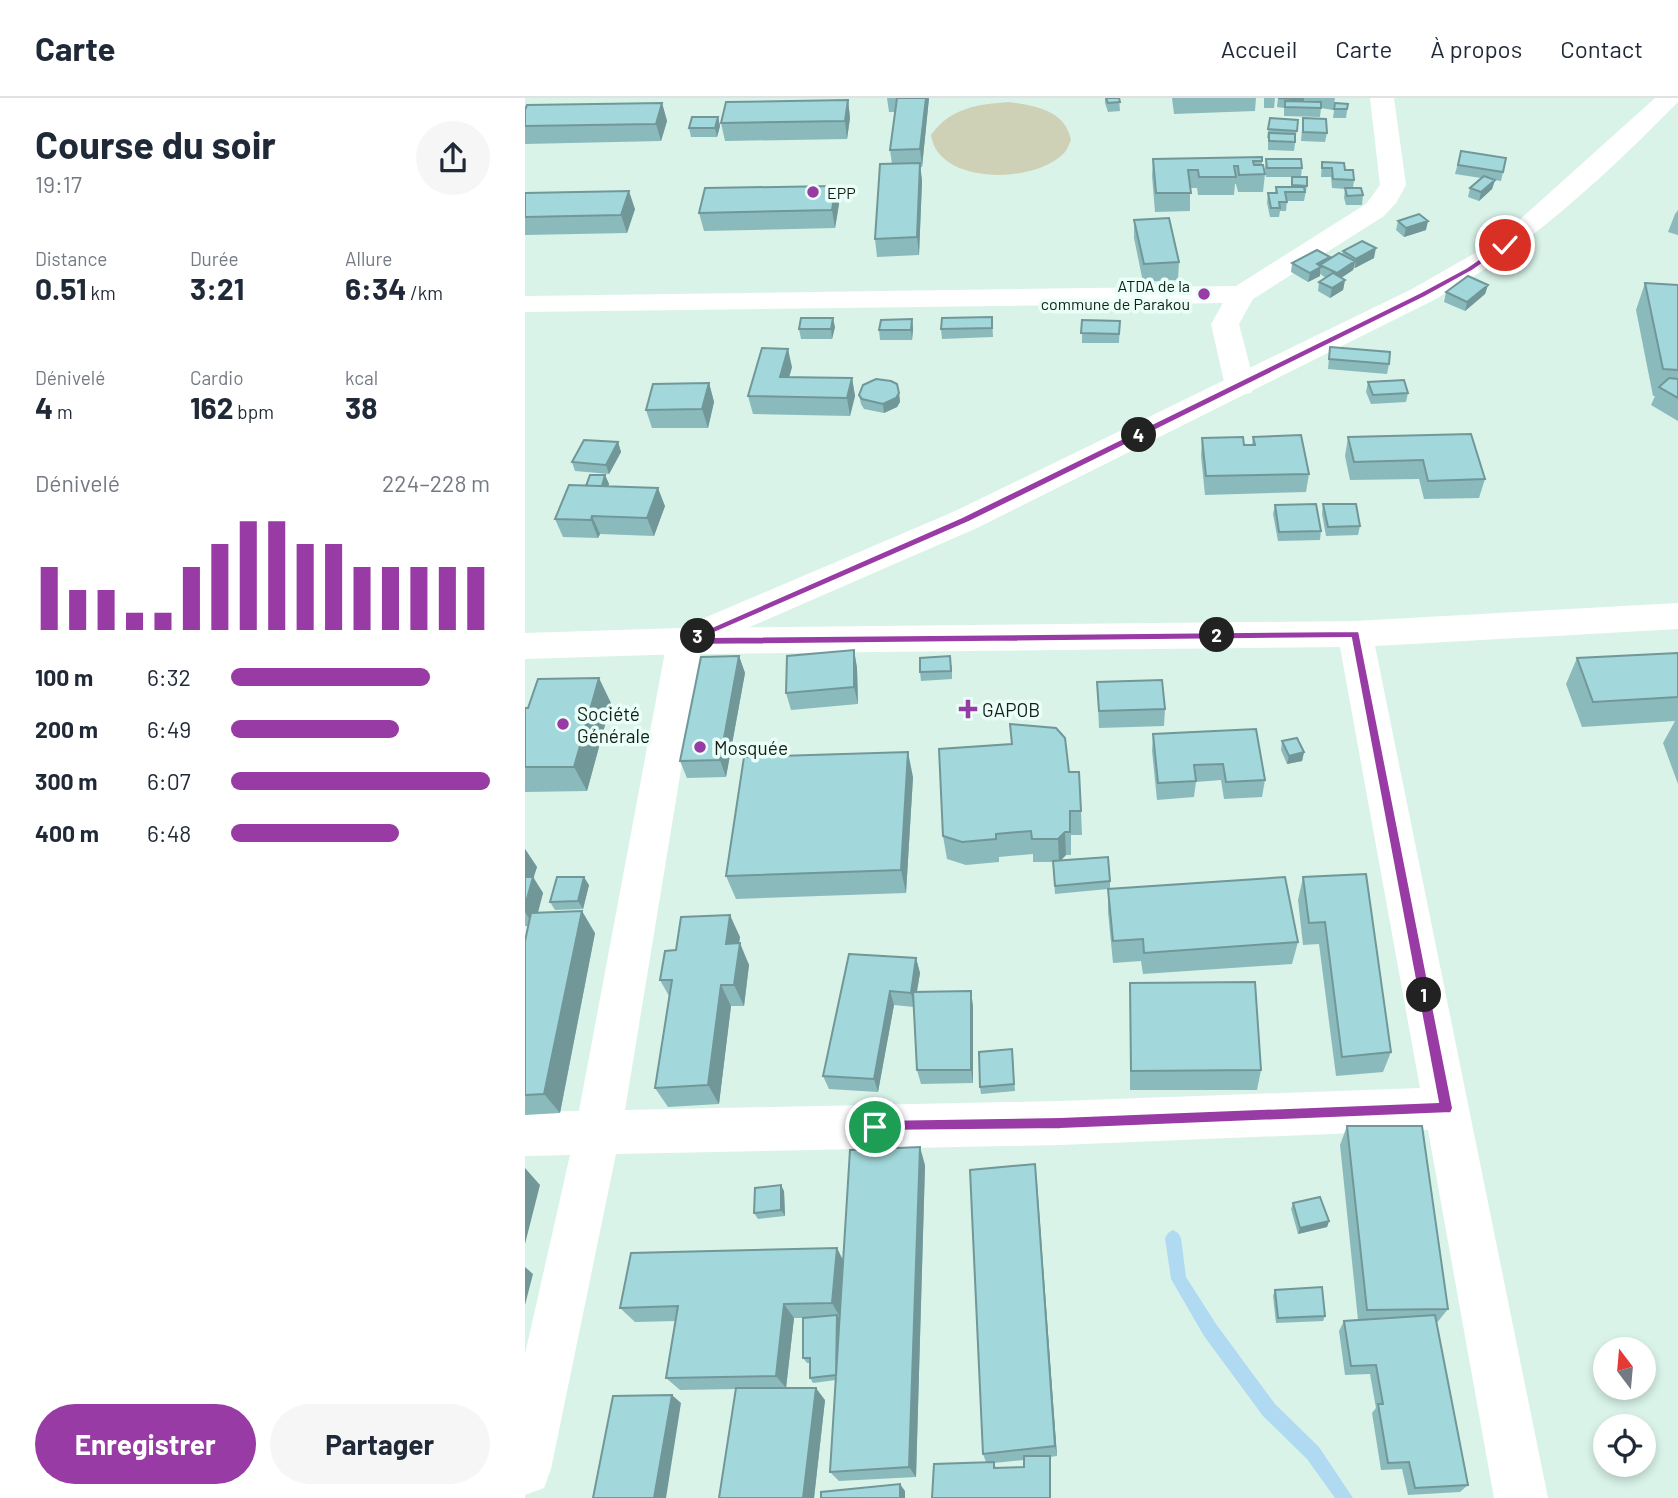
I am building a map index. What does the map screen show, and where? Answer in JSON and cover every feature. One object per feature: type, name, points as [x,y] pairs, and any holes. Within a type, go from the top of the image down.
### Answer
[{"type":"street","points":[[1240,386],[1226,324],[1242,294],[1375,210],[1387,197],[1393,185],[1382,98]]},
{"type":"street","points":[[685,641],[965,520],[1240,386],[1469,270],[1505,245],[1545,211],[1669,98]]},
{"type":"street","points":[[525,304],[1242,294]]},
{"type":"street","points":[[525,646],[685,641],[1355,634],[1678,616]]},
{"type":"street","points":[[1355,634],[1521,1498]]},
{"type":"street","points":[[525,1469],[598,1133],[685,641]]},
{"type":"street","points":[[525,1134],[1060,1123],[1446,1108]]},
{"type":"green space","points":[[1009,102],[1048,111],[1063,122],[1071,140],[1064,153],[1049,164],[1031,171],[988,174],[968,171],[950,163],[937,151],[931,135],[947,119],[965,109]]},
{"type":"building","points":[[897,98],[926,98],[920,149],[890,150]]},
{"type":"building","points":[[1106,98],[1119,98],[1120,102],[1108,103]]},
{"type":"building","points":[[848,100],[845,121],[721,123],[726,102]]},
{"type":"building","points":[[1285,101],[1321,102],[1321,108],[1285,107]]},
{"type":"building","points":[[662,103],[656,124],[525,126],[527,105]]},
{"type":"building","points":[[1335,103],[1348,104],[1347,109],[1334,109]]},
{"type":"building","points":[[692,117],[718,117],[715,128],[689,128]]},
{"type":"building","points":[[1270,118],[1298,120],[1297,131],[1268,129]]},
{"type":"building","points":[[1303,118],[1326,119],[1327,133],[1303,132]]},
{"type":"building","points":[[1269,133],[1295,134],[1295,142],[1269,141]]},
{"type":"building","points":[[1461,151],[1506,158],[1503,172],[1458,165]]},
{"type":"building","points":[[1262,157],[1262,161],[1253,161],[1254,165],[1263,165],[1265,174],[1239,175],[1238,166],[1234,166],[1236,177],[1199,177],[1198,170],[1188,170],[1191,193],[1156,193],[1153,159]]},
{"type":"building","points":[[1266,159],[1301,159],[1302,168],[1267,168]]},
{"type":"building","points":[[1322,162],[1344,163],[1345,170],[1353,170],[1354,180],[1333,179],[1332,168],[1322,168]]},
{"type":"building","points":[[920,163],[917,237],[875,239],[880,164]]},
{"type":"building","points":[[1484,176],[1495,180],[1481,192],[1470,188]]},
{"type":"building","points":[[1292,177],[1307,177],[1307,186],[1292,185]]},
{"type":"building","points":[[836,186],[832,210],[699,213],[705,188]]},
{"type":"building","points":[[1276,187],[1304,187],[1305,192],[1285,192],[1287,202],[1279,202],[1280,208],[1271,208],[1268,193],[1277,193]]},
{"type":"building","points":[[1345,188],[1361,188],[1363,195],[1347,196]]},
{"type":"building","points":[[629,191],[621,215],[525,217],[525,193]]},
{"type":"building","points":[[1419,214],[1428,221],[1406,228],[1398,221]]},
{"type":"building","points":[[1169,218],[1179,262],[1144,264],[1134,220]]},
{"type":"building","points":[[1362,241],[1376,248],[1356,259],[1343,251]]},
{"type":"building","points":[[1317,250],[1330,257],[1317,264],[1321,267],[1310,273],[1292,263]]},
{"type":"building","points":[[1339,253],[1355,261],[1337,273],[1320,265]]},
{"type":"building","points":[[1333,273],[1345,280],[1332,288],[1319,282]]},
{"type":"building","points":[[1468,276],[1488,285],[1467,302],[1446,292]]},
{"type":"building","points":[[1645,283],[1678,285],[1678,370],[1663,369]]},
{"type":"building","points":[[992,317],[992,328],[941,329],[942,318]]},
{"type":"building","points":[[801,318],[833,318],[831,329],[799,329]]},
{"type":"building","points":[[912,319],[911,330],[879,330],[881,320]]},
{"type":"building","points":[[1082,320],[1120,321],[1119,334],[1081,333]]},
{"type":"building","points":[[1330,347],[1390,352],[1389,364],[1329,359]]},
{"type":"building","points":[[762,348],[788,349],[780,377],[852,378],[847,398],[748,396]]},
{"type":"building","points":[[1669,378],[1678,379],[1678,398],[1659,387]]},
{"type":"building","points":[[876,379],[897,384],[899,393],[896,398],[883,404],[862,399],[859,395],[863,385]]},
{"type":"building","points":[[1404,380],[1408,393],[1373,395],[1368,382]]},
{"type":"building","points":[[709,383],[702,409],[646,410],[653,384]]},
{"type":"building","points":[[1471,434],[1485,479],[1428,481],[1423,460],[1354,462],[1348,437]]},
{"type":"building","points":[[1301,435],[1309,474],[1206,476],[1202,438],[1243,437],[1244,445],[1255,445],[1253,437]]},
{"type":"building","points":[[584,440],[618,442],[606,465],[572,462]]},
{"type":"building","points":[[590,475],[605,475],[602,486],[586,486]]},
{"type":"building","points":[[569,485],[658,488],[647,518],[592,516],[591,520],[555,519]]},
{"type":"building","points":[[1316,504],[1321,531],[1279,532],[1275,505]]},
{"type":"building","points":[[1323,504],[1356,504],[1360,526],[1328,527]]},
{"type":"building","points":[[854,650],[854,687],[786,693],[787,656]]},
{"type":"building","points":[[1678,653],[1678,697],[1593,702],[1577,658]]},
{"type":"building","points":[[739,656],[720,760],[680,761],[701,657]]},
{"type":"building","points":[[950,656],[951,671],[920,672],[920,658]]},
{"type":"building","points":[[599,678],[574,767],[525,767],[525,708],[528,708],[538,679]]},
{"type":"building","points":[[1162,680],[1165,709],[1099,711],[1097,682]]},
{"type":"building","points":[[1010,724],[1056,728],[1065,738],[1069,772],[1079,772],[1081,811],[1070,811],[1070,832],[1065,832],[1058,839],[1032,839],[1031,831],[996,834],[996,839],[962,842],[943,836],[939,749],[1012,744]]},
{"type":"building","points":[[1256,729],[1265,780],[1226,782],[1223,764],[1194,765],[1196,781],[1158,783],[1153,734]]},
{"type":"building","points":[[1297,738],[1304,752],[1289,756],[1282,741]]},
{"type":"building","points":[[908,752],[901,870],[726,876],[744,757]]},
{"type":"building","points":[[1108,857],[1110,881],[1055,886],[1053,861]]},
{"type":"building","points":[[1366,874],[1391,1052],[1342,1057],[1325,922],[1309,923],[1303,877]]},
{"type":"building","points":[[525,877],[533,877],[525,906]]},
{"type":"building","points":[[557,877],[584,877],[578,901],[550,902]]},
{"type":"building","points":[[1285,877],[1298,942],[1144,953],[1143,939],[1113,941],[1108,889]]},
{"type":"building","points":[[582,911],[544,1094],[525,1095],[525,941],[531,913]]},
{"type":"building","points":[[730,915],[726,944],[740,943],[734,985],[721,985],[708,1085],[655,1088],[672,980],[660,980],[665,951],[676,950],[681,917]]},
{"type":"building","points":[[849,954],[916,958],[911,993],[890,991],[874,1079],[823,1076]]},
{"type":"building","points":[[1255,982],[1261,1070],[1131,1071],[1130,983]]},
{"type":"building","points":[[971,991],[971,1070],[917,1070],[913,992]]},
{"type":"building","points":[[1012,1049],[1014,1084],[980,1087],[979,1052]]},
{"type":"building","points":[[1347,1126],[1422,1126],[1448,1309],[1367,1310]]},
{"type":"building","points":[[920,1147],[909,1467],[830,1472],[850,1150]]},
{"type":"building","points":[[1035,1164],[1055,1446],[983,1454],[970,1170]]},
{"type":"building","points":[[781,1185],[781,1210],[754,1213],[755,1188]]},
{"type":"building","points":[[1320,1197],[1329,1221],[1300,1228],[1293,1203]]},
{"type":"building","points":[[837,1248],[832,1303],[784,1304],[776,1376],[666,1378],[678,1306],[620,1308],[631,1253]]},
{"type":"building","points":[[1322,1287],[1325,1316],[1278,1318],[1275,1290]]},
{"type":"building","points":[[837,1315],[836,1375],[810,1378],[810,1358],[803,1358],[803,1318]]},
{"type":"building","points":[[1435,1315],[1468,1485],[1415,1488],[1409,1462],[1388,1463],[1378,1404],[1383,1404],[1376,1365],[1351,1366],[1344,1321]]},
{"type":"building","points":[[736,1388],[816,1388],[803,1498],[719,1498]]},
{"type":"building","points":[[672,1395],[654,1498],[593,1498],[613,1396]]},
{"type":"building","points":[[1024,1456],[1050,1456],[1050,1498],[932,1498],[934,1464],[994,1462],[994,1468],[1024,1467]]},
{"type":"building","points":[[900,1484],[900,1498],[821,1498],[821,1492]]},
{"type":"waterway","points":[[1173,1238],[1179,1279],[1210,1330],[1269,1410],[1313,1453],[1345,1498]]},
{"type":"place","name":"EPP","points":[[813,192]]},
{"type":"place","name":"ATDA de la commune de Parakou","points":[[1204,294]]},
{"type":"place","name":"GAPOB","points":[[968,709]]},
{"type":"place","name":"Société Générale","points":[[563,724]]},
{"type":"place","name":"Mosquée","points":[[700,747]]},
{"type":"route","points":[[875,1127],[1060,1123],[1446,1108],[1355,634],[685,641],[965,520],[1422,295],[1469,270],[1505,245]]}]
